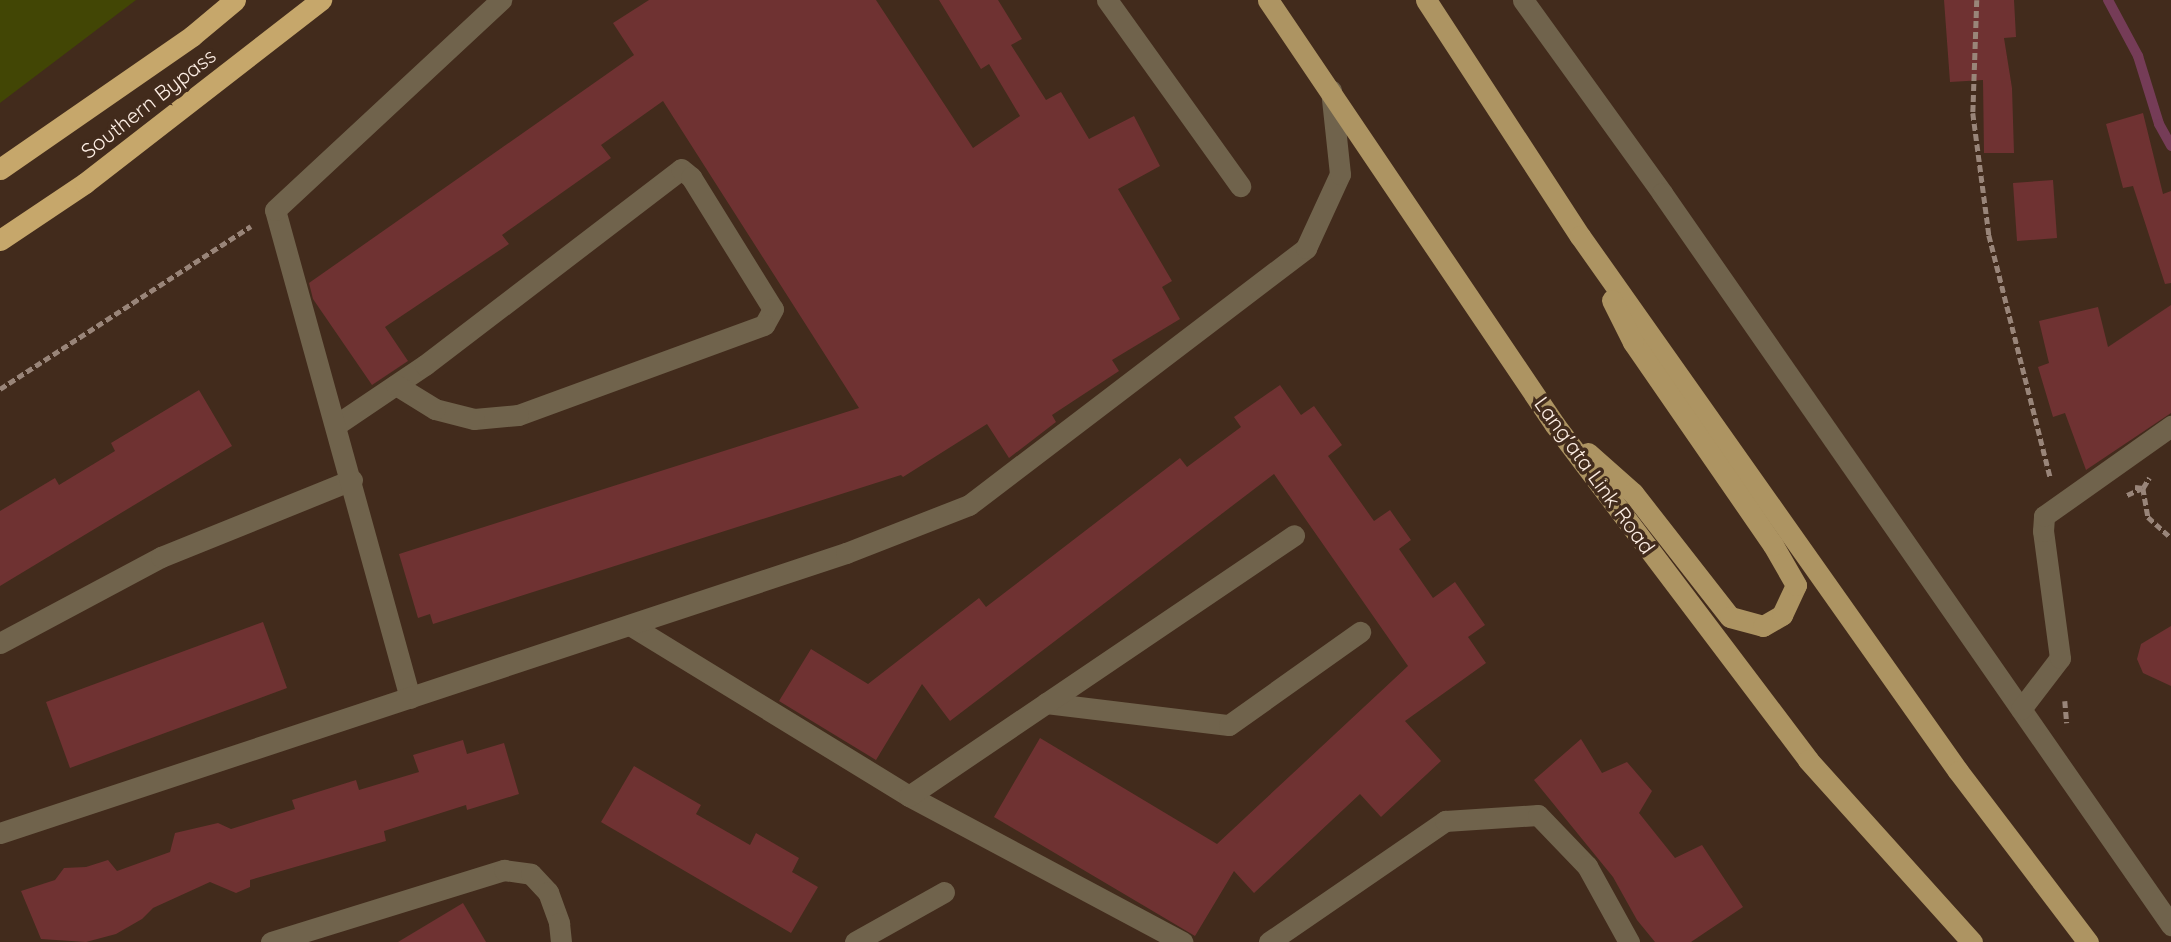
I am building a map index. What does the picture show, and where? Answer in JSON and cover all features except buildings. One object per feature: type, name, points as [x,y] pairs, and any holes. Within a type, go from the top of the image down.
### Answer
[{"type":"highway","name":"Southern Bypass","points":[[0,169],[192,36],[235,0]]},
{"type":"highway","name":"Southern Bypass","points":[[0,240],[85,183],[321,0]]},
{"type":"main road","name":"Lang'ata Link Road","points":[[1268,0],[1555,425],[1808,760],[1972,942]]},
{"type":"main road","points":[[1426,0],[1580,236],[1958,771],[2088,942]]},
{"type":"main road","points":[[1555,425],[1633,493],[1730,617],[1763,626],[1782,615],[1796,586],[1773,545],[1633,342],[1580,236]]},
{"type":"street","points":[[411,698],[275,210],[501,0]]},
{"type":"street","points":[[1107,0],[1240,186]]},
{"type":"street","points":[[1522,0],[2171,925]]},
{"type":"street","points":[[0,833],[846,553],[969,505],[1306,248],[1340,174],[1331,90]]},
{"type":"street","points":[[336,425],[396,386],[681,169],[691,177],[773,309],[764,325],[518,415],[474,419],[435,409],[396,386]]},
{"type":"street","points":[[2021,709],[2060,658],[2042,531],[2044,516],[2171,426]]},
{"type":"street","points":[[0,643],[161,557],[352,480]]},
{"type":"street","points":[[909,796],[1294,535]]},
{"type":"street","points":[[630,625],[909,796],[1183,942]]},
{"type":"street","points":[[1046,703],[1229,725],[1360,632]]},
{"type":"street","points":[[1269,942],[1445,821],[1538,815],[1587,866],[1629,942]]},
{"type":"street","points":[[271,942],[504,870],[531,874],[548,892],[559,923],[561,942]]},
{"type":"street","points":[[855,942],[944,892]]},
{"type":"path","points":[[1977,0],[1973,113],[1990,235],[2049,476],[2062,478]]},
{"type":"path","points":[[0,389],[275,210]]},
{"type":"path","points":[[2129,487],[2143,488],[2148,517],[2171,538]]},
{"type":"path","points":[[2060,658],[2068,733]]},
{"type":"shaded area","points":[[0,0],[136,0],[0,103]]},
{"type":"waterway","points":[[2108,0],[2138,56],[2159,124],[2171,146]]}]
